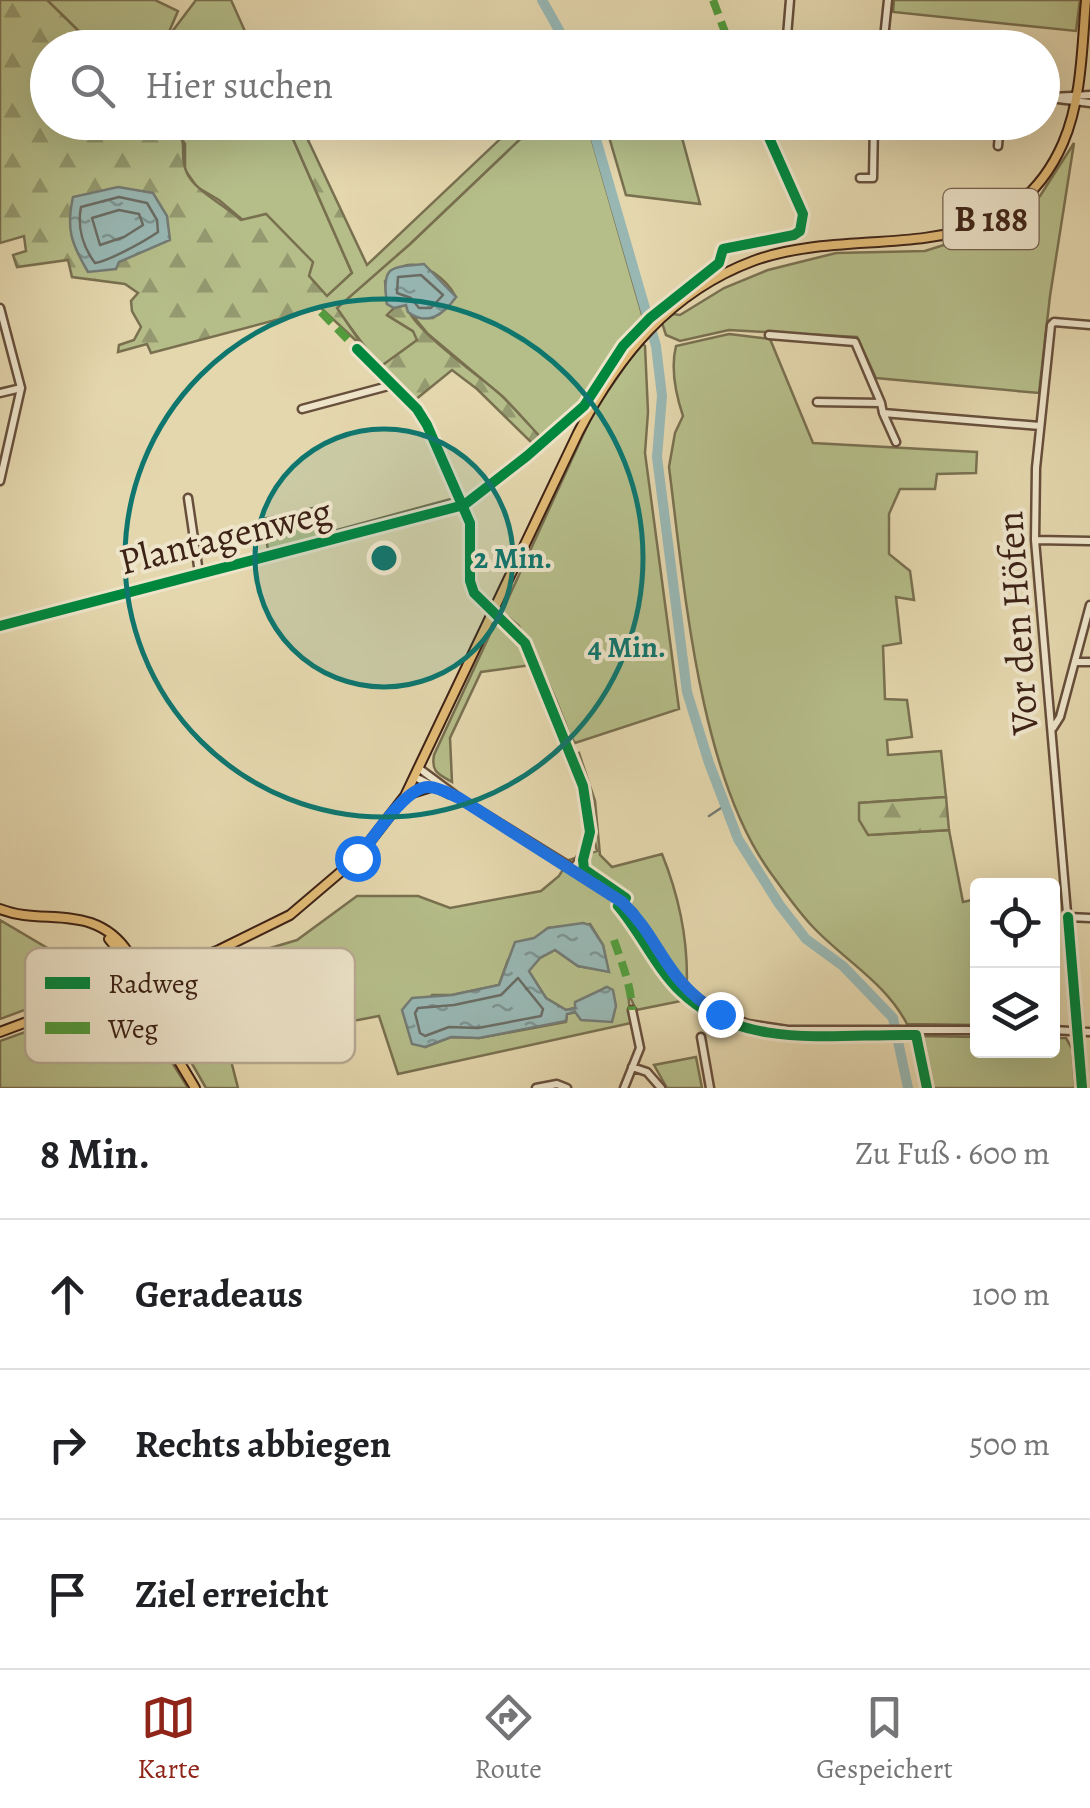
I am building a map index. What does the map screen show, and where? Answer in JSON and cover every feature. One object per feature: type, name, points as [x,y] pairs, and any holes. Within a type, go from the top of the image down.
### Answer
[{"type":"main road","name":"B 188","points":[[223,948],[290,914],[357,858],[405,796],[578,433],[605,382],[642,335],[711,281],[776,254],[822,245],[935,238],[986,222],[1022,198],[1044,174],[1063,144],[1076,99],[1086,0]]},
{"type":"main road","points":[[405,796],[432,787]]},
{"type":"main road","points":[[0,910],[24,917],[90,923],[105,930],[124,948]]},
{"type":"main road","points":[[64,920],[90,926],[117,948]]},
{"type":"main road","name":"B 188","points":[[0,1032],[25,1023]]},
{"type":"main road","points":[[180,1063],[195,1088]]},
{"type":"street","points":[[788,30],[790,0]]},
{"type":"street","points":[[885,30],[888,0]]},
{"type":"street","points":[[1076,99],[1090,95]]},
{"type":"street","points":[[1060,98],[1090,103]]},
{"type":"street","points":[[860,178],[873,178],[874,140]]},
{"type":"street","points":[[998,140],[998,146]]},
{"type":"street","points":[[0,308],[20,388],[0,480]]},
{"type":"street","name":"Vor den Höfen","points":[[1082,1088],[1034,540],[1040,426],[1051,325],[1090,325]]},
{"type":"street","points":[[769,335],[855,342],[896,442]]},
{"type":"street","points":[[357,348],[417,409],[427,425],[473,533],[470,581],[482,604],[508,623],[525,643],[584,786],[590,832],[585,851],[574,868]]},
{"type":"street","points":[[302,409],[392,385]]},
{"type":"street","points":[[0,393],[20,388]]},
{"type":"street","points":[[817,402],[882,403]]},
{"type":"street","points":[[882,413],[1040,426]]},
{"type":"street","name":"Plantagenweg","points":[[188,498],[199,573]]},
{"type":"street","name":"Plantagenweg","points":[[0,626],[464,505]]},
{"type":"street","points":[[1034,540],[1090,541]]},
{"type":"street","points":[[1051,730],[1060,717],[1090,605]]},
{"type":"street","points":[[1076,662],[1090,662]]},
{"type":"street","points":[[418,773],[432,787],[459,798]]},
{"type":"street","points":[[418,773],[606,889],[632,912],[674,978],[720,1014],[769,1028],[970,1030]]},
{"type":"street","points":[[1068,917],[1090,918]]},
{"type":"street","points":[[624,1088],[640,1048],[632,1010]]},
{"type":"street","points":[[1060,1031],[1090,1032]]},
{"type":"street","points":[[700,1038],[710,1088]]},
{"type":"street","points":[[632,1067],[647,1072],[661,1088]]},
{"type":"street","points":[[536,1088],[557,1084],[567,1088]]},
{"type":"green space","points":[[0,0],[47,0],[78,30],[30,30],[30,140],[182,140],[184,166],[196,186],[241,220],[266,214],[313,262],[309,276],[327,296],[352,273],[293,140],[308,140],[367,265],[499,140],[519,140],[337,308],[365,349],[321,308],[151,353],[147,344],[118,352],[119,345],[134,340],[141,327],[131,301],[138,293],[125,284],[72,277],[68,260],[17,267],[13,255],[26,251],[24,236],[0,243]]},
{"type":"green space","points":[[47,0],[155,0],[178,11],[170,30],[78,30]]},
{"type":"green space","points":[[196,0],[231,0],[244,30],[173,30]]},
{"type":"green space","points":[[894,0],[1080,0],[1076,31],[893,12]]},
{"type":"green space","points":[[182,140],[293,140],[352,273],[327,297],[309,276],[219,200],[197,187],[185,170]]},
{"type":"green space","points":[[519,140],[592,140],[644,321],[620,345],[582,403],[542,439],[503,397],[428,334],[414,317],[433,318],[456,297],[434,273],[419,266],[404,266],[385,281],[387,304],[394,308],[388,316],[414,332],[418,340],[380,367],[336,308]]},
{"type":"green space","points":[[610,140],[683,140],[700,204],[626,195]]},
{"type":"green space","points":[[1074,143],[1039,393],[876,378],[857,337],[729,330],[680,341],[666,335],[662,323],[673,314],[680,315],[724,288],[768,270],[836,253],[925,251],[994,229],[1040,196]]},
{"type":"green space","points":[[406,305],[434,340],[523,418],[542,439],[535,446],[452,370],[415,400],[380,367],[417,340],[413,331],[387,315]]},
{"type":"green space","points":[[729,334],[770,339],[813,443],[977,452],[976,473],[937,474],[935,489],[900,489],[889,514],[889,554],[910,571],[914,600],[896,597],[901,643],[883,646],[885,699],[907,700],[912,737],[887,740],[888,755],[941,751],[946,797],[860,803],[869,835],[949,830],[963,902],[970,900],[970,1025],[907,1024],[887,996],[806,920],[770,872],[746,831],[726,784],[711,732],[689,621],[669,467],[675,433],[683,416],[675,382],[676,346]]},
{"type":"green space","points":[[641,343],[645,346],[648,412],[645,453],[679,709],[575,743],[561,723],[519,626],[502,612],[594,411]]},
{"type":"green space","points":[[458,497],[455,506],[271,553],[268,550],[263,519],[322,506],[326,533]]},
{"type":"green space","points":[[497,619],[517,637],[531,665],[481,672],[450,738],[452,782],[437,772],[434,755]]},
{"type":"green space","points":[[579,753],[595,801],[600,855],[612,867],[662,854],[683,926],[686,1000],[636,1010],[628,992],[631,1023],[398,1074],[379,1016],[355,1021],[355,948],[270,948],[297,940],[357,896],[418,896],[450,908],[541,891],[559,876],[569,860],[597,851],[575,756]],"holes":[[[590,924],[603,945],[608,971],[578,966],[555,950],[528,971],[546,998],[566,1010],[606,987],[576,1012],[567,1014],[566,1022],[479,1038],[451,1037],[425,1047],[410,1034],[409,1025],[432,995],[499,985],[508,960],[548,928]]]},
{"type":"green space","points":[[946,797],[949,830],[868,835],[859,820],[859,803]]},
{"type":"green space","points":[[0,920],[47,948],[25,948],[25,1010],[0,1019]]},
{"type":"green space","points":[[25,1032],[25,1063],[172,1063],[188,1088],[0,1088],[0,1041]]},
{"type":"green space","points":[[918,1036],[970,1037],[970,1058],[1060,1058],[1060,1038],[1066,1038],[1072,1049],[1075,1088],[928,1088]]},
{"type":"green space","points":[[696,1057],[702,1088],[667,1088],[654,1065]]},
{"type":"green space","points":[[192,1063],[232,1063],[238,1088],[206,1088]]},
{"type":"water","points":[[118,187],[153,193],[167,216],[170,240],[119,262],[116,269],[88,272],[71,236],[73,197]]},
{"type":"water","points":[[424,264],[456,297],[446,309],[422,318],[408,312],[406,305],[394,308],[387,304],[386,281],[391,270]]},
{"type":"water","points":[[590,925],[603,945],[609,972],[578,966],[555,950],[540,958],[529,971],[546,998],[566,1010],[607,987],[613,990],[616,1006],[612,1022],[581,1020],[575,1012],[567,1014],[566,1021],[479,1038],[451,1037],[425,1047],[412,1044],[402,1010],[412,998],[499,985],[515,942],[534,938],[548,928]]},
{"type":"waterway","points":[[542,0],[559,30]]},
{"type":"waterway","points":[[596,140],[656,346],[662,396],[657,457],[687,692],[709,763],[738,839],[779,904],[806,939],[843,966],[893,1018],[908,1088]]},
{"type":"waterway","points":[[709,816],[724,806]]},
{"type":"marked path","points":[[713,0],[724,30]]},
{"type":"marked path","points":[[321,312],[357,349]]},
{"type":"marked path","points":[[614,940],[632,1010]]},
{"type":"cycle path","points":[[0,626],[464,505],[584,406],[623,346],[650,318],[719,263],[723,249],[800,231],[803,214],[770,140]]},
{"type":"cycle path","points":[[357,349],[417,409],[427,425],[470,523],[470,581],[474,593],[525,643],[583,786],[590,832],[584,869],[626,898],[618,906],[656,961],[672,983],[706,1011],[733,1024],[792,1035],[916,1035],[927,1088]]},
{"type":"cycle path","points":[[1068,917],[1082,1088]]},
{"type":"route","points":[[357,858],[405,796],[432,787],[459,798],[622,902],[674,978],[720,1014]]}]
